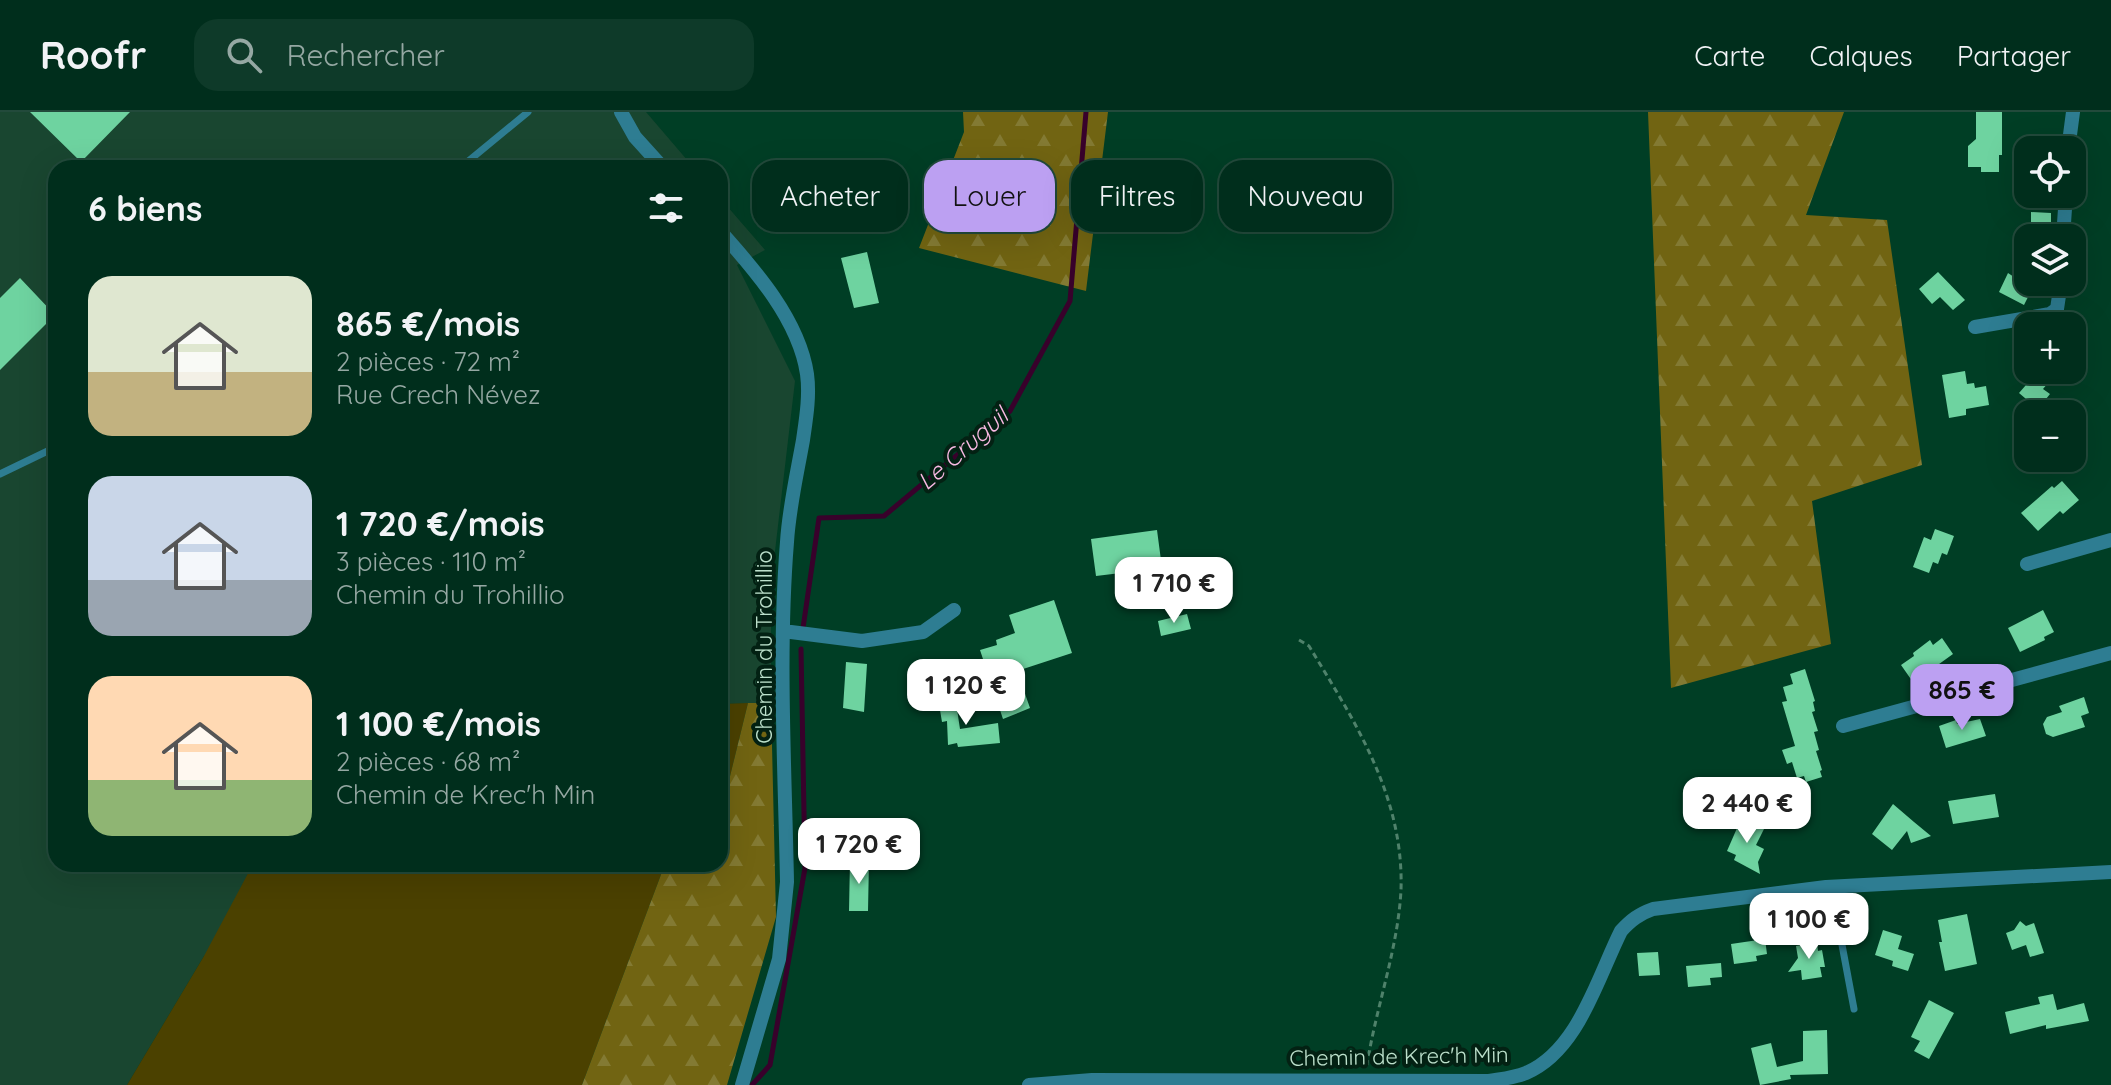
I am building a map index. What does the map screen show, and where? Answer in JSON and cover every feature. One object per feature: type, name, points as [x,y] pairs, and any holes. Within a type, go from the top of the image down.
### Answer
[{"type":"street","points":[[621,112],[635,137],[656,160]]},
{"type":"street","points":[[2070,136],[2073,112]]},
{"type":"street","name":"Chemin du Trohillio","points":[[728,240],[752,266],[784,314],[798,343],[807,375],[807,410],[787,539],[783,631],[787,882],[784,925],[776,970],[742,1085]]},
{"type":"street","points":[[1975,327],[2050,314],[2057,309],[2059,296]]},
{"type":"street","points":[[2027,564],[2111,540]]},
{"type":"street","points":[[783,631],[862,641],[923,632],[954,610]]},
{"type":"street","points":[[1843,726],[2111,653]]},
{"type":"street","name":"Chemin de Krec'h Min","points":[[1029,1085],[1092,1080],[1489,1081],[1515,1077],[1528,1073],[1559,1050],[1574,1030],[1621,931],[1641,913],[1831,886],[2111,872]]},
{"type":"lane","points":[[470,160],[528,112]]},
{"type":"lane","points":[[0,474],[48,451]]},
{"type":"lane","points":[[1831,886],[1854,1009]]},
{"type":"path","points":[[1299,640],[1309,646],[1358,727],[1378,770],[1395,833],[1401,890],[1393,946],[1365,1080]]},
{"type":"shaded area","points":[[0,112],[646,112],[687,160],[48,160],[48,872],[350,872],[204,956],[127,1085],[0,1085]]},
{"type":"shaded area","points":[[728,207],[765,250],[737,265],[795,381],[771,585],[771,703],[728,704]]},
{"type":"shaded area","points":[[748,703],[728,784],[728,704]]},
{"type":"shaded area","points":[[249,872],[662,872],[582,1085],[127,1085],[204,956]]},
{"type":"green space","points":[[963,112],[1108,112],[1102,160],[1071,160],[1071,232],[1093,232],[1086,291],[919,248],[925,232],[1055,232],[1055,160],[953,160],[964,132]]},
{"type":"green space","points":[[1648,112],[1844,112],[1806,215],[1887,220],[1922,465],[1812,501],[1831,644],[1671,688]]},
{"type":"green space","points":[[748,703],[771,703],[776,917],[727,1085],[582,1085],[662,872],[728,872],[728,784]]},
{"type":"building","points":[[30,112],[130,112],[83,160],[79,160]]},
{"type":"building","points":[[1976,112],[2002,112],[1999,172],[1981,172],[1981,167],[1968,167],[1968,146],[1976,139]]},
{"type":"building","points":[[2031,212],[2051,213],[2051,224],[2031,224]]},
{"type":"building","points":[[867,252],[879,303],[854,308],[841,258]]},
{"type":"building","points":[[1938,272],[1965,300],[1953,310],[1940,297],[1932,304],[1919,289]]},
{"type":"building","points":[[2008,273],[2014,277],[2014,296],[2028,296],[2024,305],[1999,292]]},
{"type":"building","points":[[20,278],[48,308],[48,322],[0,370],[0,298]]},
{"type":"building","points":[[1965,371],[1967,384],[1974,383],[1975,388],[1986,386],[1989,405],[1966,409],[1966,415],[1949,418],[1942,375]]},
{"type":"building","points":[[2047,384],[2043,389],[2050,394],[2045,400],[2027,400],[2019,393],[2026,385]]},
{"type":"building","points":[[2062,481],[2079,500],[2063,514],[2060,511],[2038,531],[2021,513]]},
{"type":"building","points":[[1935,529],[1954,536],[1947,555],[1942,553],[1938,564],[1933,562],[1929,573],[1913,567],[1924,537],[1931,540]]},
{"type":"building","points":[[1157,530],[1162,568],[1096,576],[1091,539]]},
{"type":"building","points":[[1054,600],[1072,653],[1017,671],[1030,708],[1003,719],[980,650],[997,645],[996,640],[1015,633],[1009,615]]},
{"type":"building","points":[[2043,610],[2054,632],[2020,652],[2008,628]]},
{"type":"building","points":[[1187,614],[1191,629],[1161,636],[1158,621]]},
{"type":"building","points":[[1942,638],[1953,654],[1915,685],[1901,665],[1930,640],[1933,645]]},
{"type":"building","points":[[846,662],[867,664],[864,712],[843,708]]},
{"type":"building","points":[[1805,669],[1815,701],[1815,711],[1812,712],[1818,731],[1814,732],[1822,770],[1822,777],[1806,782],[1804,776],[1797,778],[1792,762],[1787,764],[1782,750],[1795,746],[1782,702],[1787,701],[1783,687],[1793,684],[1790,674]]},
{"type":"building","points":[[955,696],[960,729],[998,723],[1000,743],[948,745],[947,721],[942,722],[938,698]]},
{"type":"building","points":[[2084,697],[2089,713],[2081,716],[2085,727],[2053,737],[2046,734],[2043,724],[2047,717],[2062,712],[2059,706]]},
{"type":"building","points":[[1980,719],[1986,736],[1946,748],[1939,726],[1956,720],[1957,724]]},
{"type":"building","points":[[1995,794],[1999,817],[1953,824],[1948,801]]},
{"type":"building","points":[[1893,804],[1931,836],[1911,843],[1907,831],[1892,850],[1872,834]]},
{"type":"building","points":[[1741,819],[1764,829],[1756,845],[1764,849],[1758,862],[1760,874],[1734,860],[1736,855],[1727,851]]},
{"type":"building","points":[[850,860],[869,860],[868,911],[849,911]]},
{"type":"building","points":[[1967,914],[1977,964],[1945,971],[1938,920]]},
{"type":"building","points":[[2020,921],[2026,926],[2034,923],[2044,953],[2030,957],[2026,945],[2012,950],[2006,933],[2014,930]]},
{"type":"building","points":[[1883,930],[1902,936],[1898,949],[1914,954],[1908,971],[1892,966],[1893,961],[1875,955]]},
{"type":"building","points":[[1765,939],[1767,954],[1756,956],[1757,961],[1734,964],[1731,944]]},
{"type":"building","points":[[1817,942],[1825,967],[1820,967],[1822,977],[1802,980],[1801,970],[1788,972],[1798,958],[1796,946]]},
{"type":"building","points":[[1658,952],[1660,975],[1639,976],[1637,953]]},
{"type":"building","points":[[1721,963],[1722,977],[1710,978],[1711,985],[1688,987],[1686,966]]},
{"type":"building","points":[[2053,994],[2057,1010],[2084,1003],[2089,1021],[2046,1029],[2046,1025],[2010,1034],[2005,1012],[2040,1004],[2038,997]]},
{"type":"building","points":[[1929,1000],[1954,1013],[1929,1059],[1914,1051],[1920,1041],[1911,1037]]},
{"type":"building","points":[[1827,1030],[1828,1074],[1790,1075],[1791,1079],[1760,1085],[1751,1048],[1771,1043],[1777,1067],[1803,1061],[1803,1031]]},
{"type":"waterway","name":"Le Cruguil","points":[[803,628],[819,518],[884,516],[1010,411],[1070,301],[1086,112]]},
{"type":"waterway","name":"Le Cruguil","points":[[752,1085],[770,1065],[805,868],[801,649]]}]
